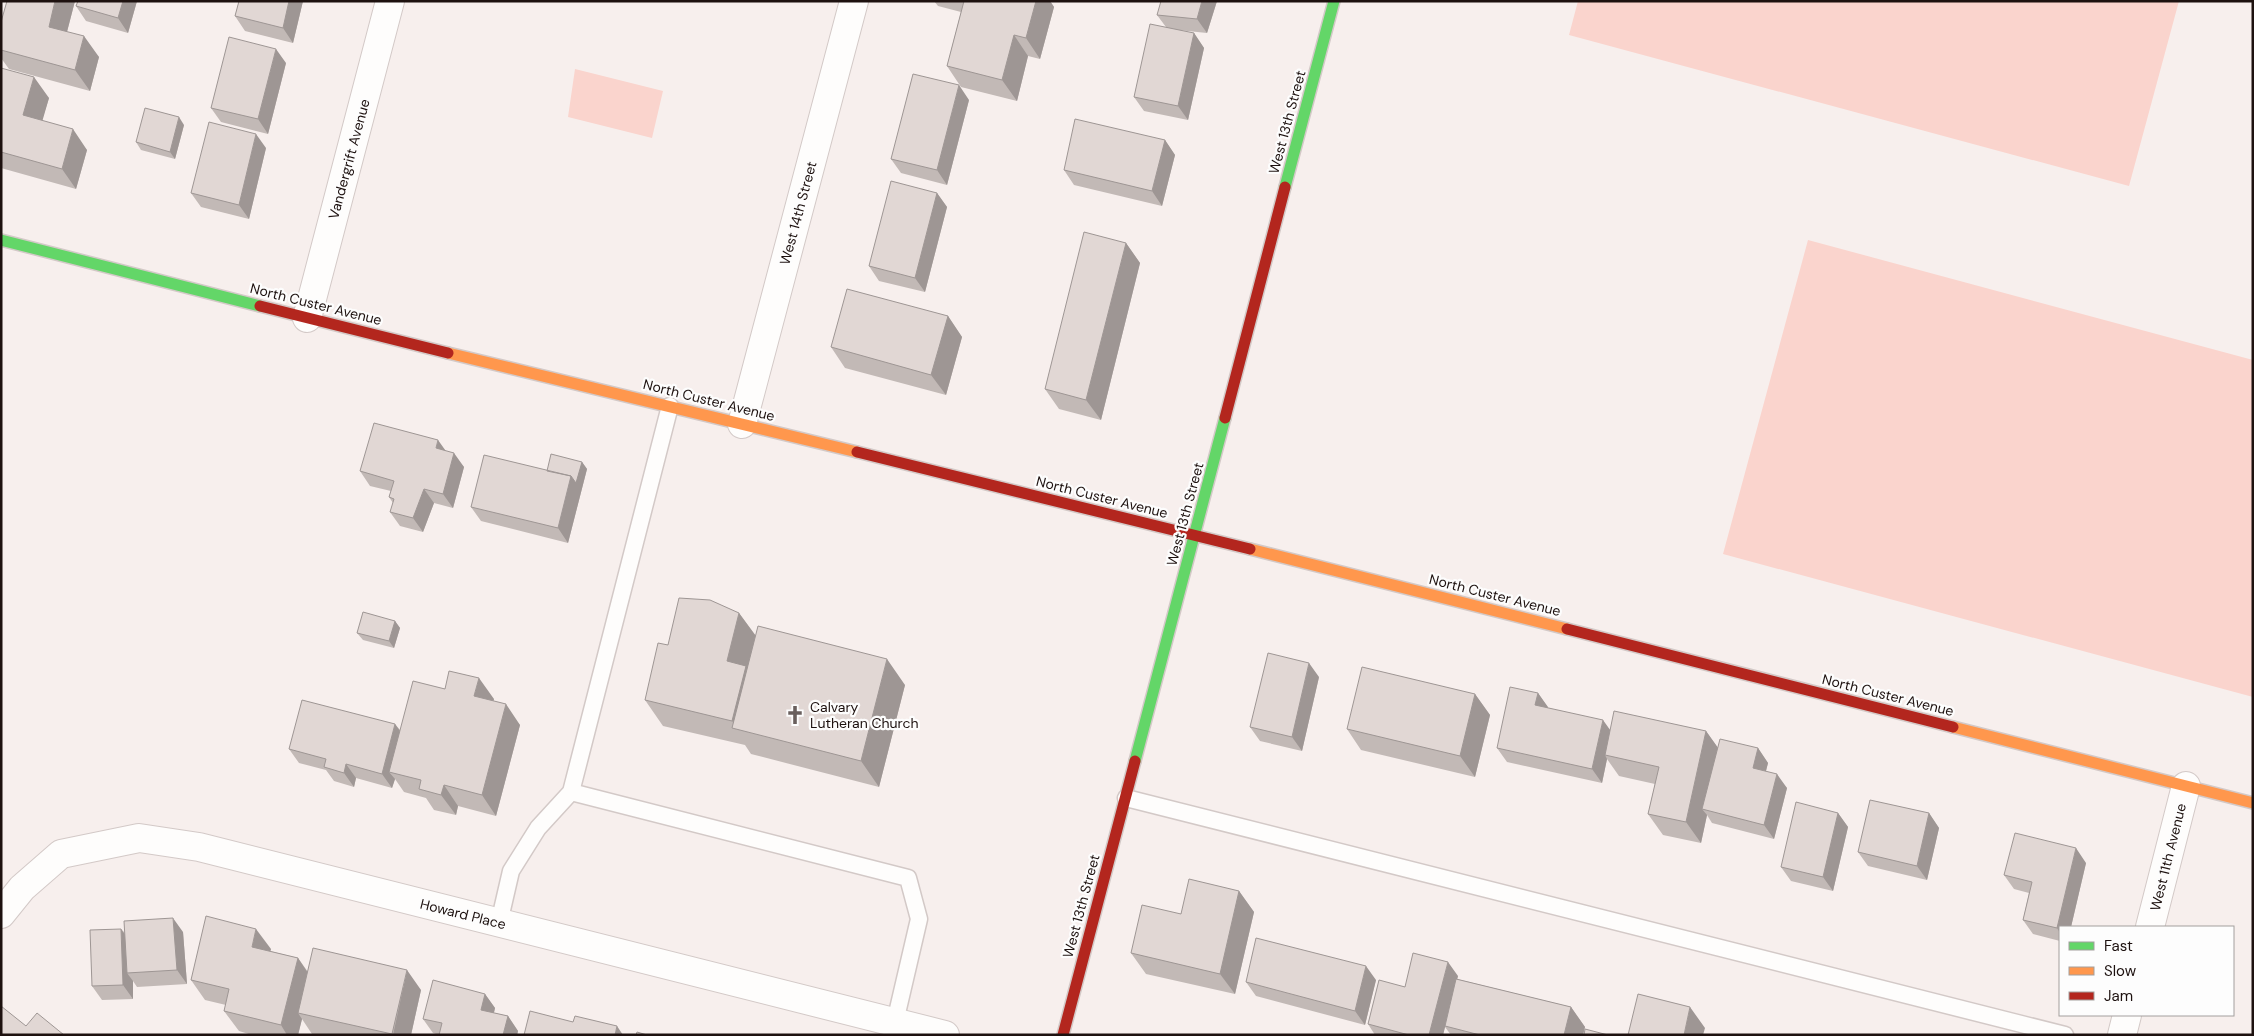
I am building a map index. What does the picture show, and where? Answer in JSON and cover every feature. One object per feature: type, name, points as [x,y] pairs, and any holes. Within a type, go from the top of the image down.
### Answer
[{"type":"street","name":"Vandergrift Avenue","points":[[307,318],[390,1]]},
{"type":"street","name":"West 13th Street","points":[[1063,1035],[1334,1]]},
{"type":"street","name":"West 14th Street","points":[[742,424],[848,2]]},
{"type":"street","name":"North Custer Avenue","points":[[1,240],[307,318],[1195,535],[2253,803]]},
{"type":"street","name":"West 11th Avenue","points":[[2150,926],[2186,786]]},
{"type":"street","name":"Howard Place","points":[[1,914],[22,888],[61,854],[139,838],[199,848],[945,1035]]},
{"type":"street","points":[[2122,1035],[2127,1016]]},
{"type":"lane","points":[[499,922],[512,871],[538,828],[571,792],[670,406]]},
{"type":"lane","points":[[571,792],[908,878],[919,920],[895,1022]]},
{"type":"lane","points":[[1126,798],[2065,1035]]},
{"type":"shaded area","points":[[1578,1],[2179,1],[2129,186],[1569,35]]},
{"type":"shaded area","points":[[575,69],[663,91],[652,138],[568,117]]},
{"type":"shaded area","points":[[1808,240],[2253,360],[2253,697],[1723,554]]},
{"type":"building","points":[[7,1],[55,1],[49,27],[84,36],[75,70],[1,50],[1,22]]},
{"type":"building","points":[[78,1],[123,1],[118,18],[76,6]]},
{"type":"building","points":[[239,1],[289,1],[283,28],[235,16]]},
{"type":"building","points":[[964,1],[1036,1],[1026,38],[1014,35],[1002,80],[947,66]]},
{"type":"building","points":[[1161,1],[1202,1],[1197,19],[1157,15]]},
{"type":"building","points":[[1150,24],[1194,33],[1178,106],[1134,97]]},
{"type":"building","points":[[229,37],[276,49],[258,119],[211,108]]},
{"type":"building","points":[[1,68],[34,77],[23,115],[73,129],[62,169],[1,152]]},
{"type":"building","points":[[913,74],[959,85],[937,170],[891,159]]},
{"type":"building","points":[[145,108],[179,117],[170,152],[136,142]]},
{"type":"building","points":[[1075,119],[1165,140],[1152,191],[1064,170]]},
{"type":"building","points":[[209,122],[256,134],[239,205],[191,193]]},
{"type":"building","points":[[891,181],[937,193],[915,278],[869,266]]},
{"type":"building","points":[[1084,232],[1126,243],[1086,400],[1045,389]]},
{"type":"building","points":[[847,289],[948,316],[931,375],[831,347]]},
{"type":"building","points":[[374,423],[438,440],[436,448],[454,453],[443,494],[424,489],[413,518],[390,512],[394,499],[389,497],[394,481],[360,471]]},
{"type":"building","points":[[551,454],[582,462],[576,483],[571,476],[547,471]]},
{"type":"building","points":[[484,455],[571,476],[558,528],[471,507]]},
{"type":"building","points":[[679,598],[710,600],[739,613],[727,661],[746,666],[732,721],[645,700],[658,643],[668,645]]},
{"type":"building","points":[[363,612],[395,621],[389,641],[357,633]]},
{"type":"building","points":[[758,626],[887,659],[861,761],[732,728]]},
{"type":"building","points":[[1268,653],[1309,663],[1292,737],[1250,727]]},
{"type":"building","points":[[1362,667],[1475,694],[1460,756],[1347,729]]},
{"type":"building","points":[[449,671],[479,678],[474,696],[506,704],[482,795],[444,785],[441,795],[419,789],[421,780],[389,772],[413,681],[445,689]]},
{"type":"building","points":[[1510,687],[1538,693],[1535,705],[1603,720],[1592,769],[1497,748]]},
{"type":"building","points":[[302,700],[395,724],[382,774],[346,764],[344,773],[324,767],[326,759],[289,749]]},
{"type":"building","points":[[1614,711],[1706,731],[1686,822],[1648,814],[1659,767],[1605,755]]},
{"type":"building","points":[[1720,739],[1758,748],[1753,768],[1777,774],[1764,825],[1702,809]]},
{"type":"building","points":[[1870,800],[1929,813],[1917,866],[1858,852]]},
{"type":"building","points":[[1796,802],[1838,813],[1823,877],[1781,867]]},
{"type":"building","points":[[2015,833],[2076,848],[2057,928],[2023,920],[2032,882],[2004,875]]},
{"type":"building","points":[[1189,879],[1239,891],[1220,974],[1131,953],[1142,905],[1181,914]]},
{"type":"building","points":[[206,916],[256,929],[252,947],[298,958],[281,1025],[224,1011],[229,989],[191,980]]},
{"type":"building","points":[[173,918],[177,970],[127,973],[124,921]]},
{"type":"building","points":[[121,929],[123,985],[92,986],[90,930]]},
{"type":"building","points":[[1256,938],[1366,966],[1355,1011],[1246,982]]},
{"type":"building","points":[[313,948],[407,970],[392,1034],[298,1013]]},
{"type":"building","points":[[1413,953],[1448,962],[1429,1035],[1409,1035],[1368,1024],[1379,980],[1405,987]]},
{"type":"building","points":[[1456,979],[1571,1007],[1564,1035],[1480,1035],[1445,1026]]},
{"type":"building","points":[[433,980],[485,994],[481,1010],[508,1016],[503,1035],[439,1035],[442,1023],[423,1019]]},
{"type":"building","points":[[1638,994],[1690,1007],[1684,1035],[1628,1035]]},
{"type":"building","points":[[1,1006],[26,1026],[37,1013],[64,1035],[1,1035]]},
{"type":"building","points":[[530,1011],[573,1022],[575,1016],[617,1026],[615,1035],[524,1035]]},
{"type":"building","points":[[1585,1029],[1608,1035],[1584,1035]]},
{"type":"building","points":[[637,1032],[647,1035],[636,1035]]},
{"type":"traffic: fast","points":[[1285,187],[1334,1]]},
{"type":"traffic: fast","points":[[1,240],[260,306]]},
{"type":"traffic: fast","points":[[1135,761],[1225,418]]},
{"type":"traffic: slow","points":[[448,353],[857,452]]},
{"type":"traffic: slow","points":[[1250,549],[1567,629]]},
{"type":"traffic: slow","points":[[1953,727],[2253,803]]},
{"type":"traffic: jam","points":[[1225,418],[1285,187]]},
{"type":"traffic: jam","points":[[260,306],[448,353]]},
{"type":"traffic: jam","points":[[857,452],[1250,549]]},
{"type":"traffic: jam","points":[[1567,629],[1953,727]]},
{"type":"traffic: jam","points":[[1063,1035],[1135,761]]},
{"type":"place","name":"Calvary Lutheran Church","points":[[795,715]]}]
